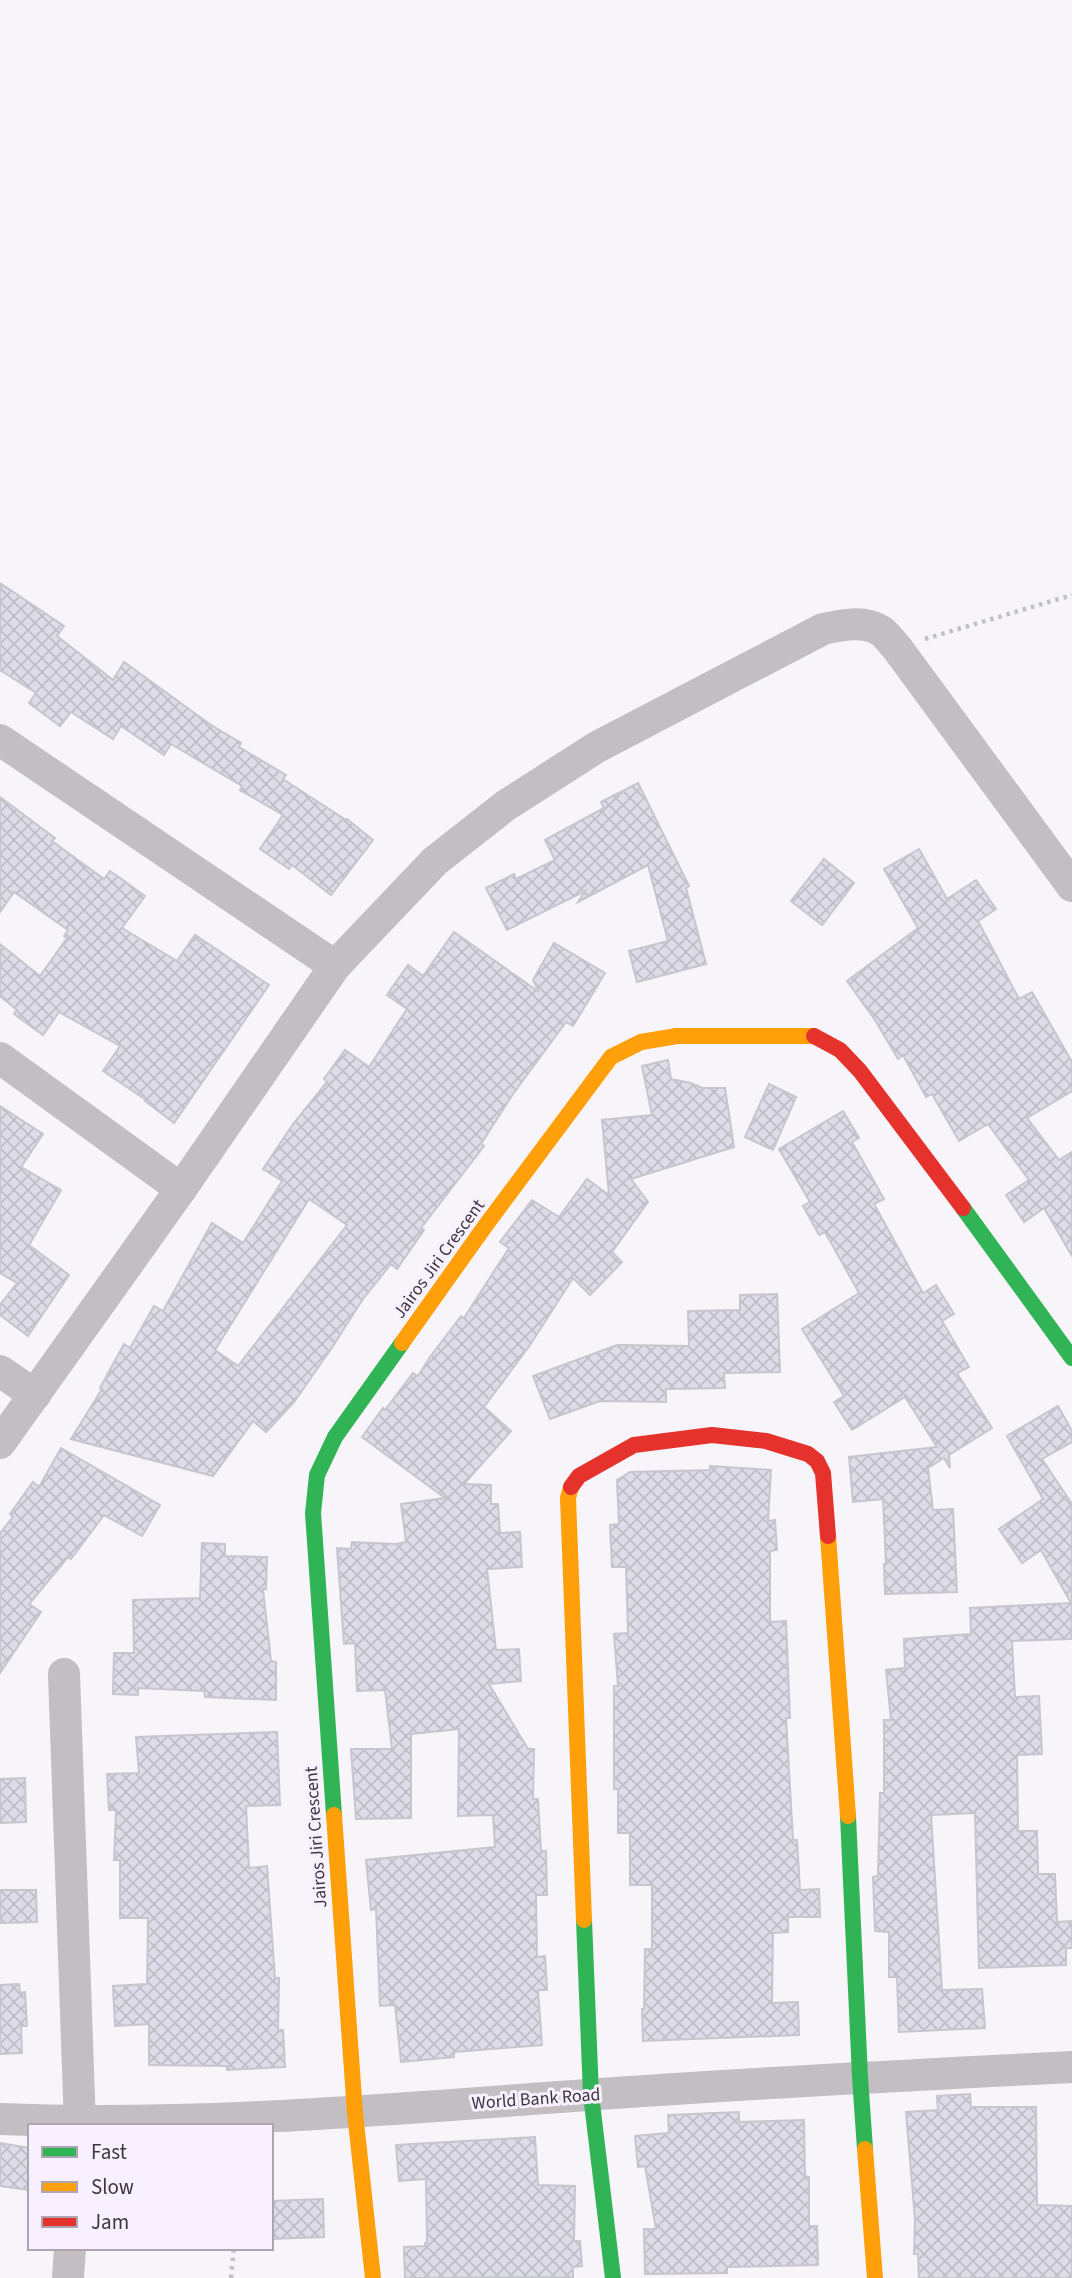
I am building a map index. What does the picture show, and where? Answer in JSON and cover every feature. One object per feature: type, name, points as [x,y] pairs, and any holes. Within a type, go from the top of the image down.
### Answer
[{"type":"street","points":[[0,1443],[181,1189],[335,966],[435,861],[505,806],[597,747],[823,629],[866,625],[881,631],[897,648],[1072,886]]},
{"type":"street","points":[[0,740],[335,966]]},
{"type":"street","name":"Jairos Jiri Crescent","points":[[373,2278],[355,2113],[313,1513],[317,1475],[335,1437],[483,1229],[611,1057],[641,1042],[677,1036],[812,1035],[840,1050],[860,1071],[917,1146],[1072,1358]]},
{"type":"street","points":[[0,1058],[181,1189]]},
{"type":"street","points":[[0,1371],[34,1395]]},
{"type":"street","points":[[613,2278],[591,2095],[568,1498],[570,1485],[579,1476],[634,1445],[712,1435],[766,1441],[808,1454],[817,1461],[823,1473],[846,1769],[860,2077],[876,2278]]},
{"type":"street","points":[[64,1674],[80,2124]]},
{"type":"street","name":"World Bank Road","points":[[0,2119],[80,2124],[355,2113],[860,2077],[1072,2067]]},
{"type":"street","points":[[68,2278],[70,2250]]},
{"type":"path","points":[[897,648],[1072,595]]},
{"type":"path","points":[[231,2278],[234,2250]]},
{"type":"building","points":[[0,583],[64,626],[57,636],[113,680],[124,662],[211,725],[241,743],[239,747],[286,775],[283,779],[347,819],[373,840],[331,895],[292,865],[289,869],[260,849],[283,815],[240,790],[242,786],[171,744],[164,755],[121,726],[113,739],[71,712],[60,726],[29,703],[36,693],[0,670]]},
{"type":"building","points":[[638,783],[689,886],[686,888],[706,964],[637,982],[629,951],[668,941],[648,865],[578,902],[585,891],[507,930],[486,888],[514,874],[516,879],[555,860],[545,840],[604,808],[601,802]]},
{"type":"building","points":[[0,797],[55,838],[52,841],[104,879],[110,871],[145,896],[122,928],[177,961],[195,935],[269,985],[174,1123],[103,1071],[120,1046],[59,1012],[43,1035],[14,1014],[17,1010],[0,996],[0,944],[40,976],[67,938],[64,936],[68,930],[14,892],[0,912]]},
{"type":"building","points":[[919,849],[947,899],[976,880],[996,909],[978,921],[1019,999],[1032,992],[1072,1062],[1072,1091],[1027,1118],[1059,1160],[1072,1152],[1072,1256],[1044,1208],[1024,1222],[1006,1195],[1029,1180],[988,1124],[959,1141],[932,1094],[926,1097],[903,1055],[898,1059],[847,981],[918,928],[884,869]]},
{"type":"building","points":[[824,859],[854,883],[822,925],[791,901]]},
{"type":"building","points":[[454,932],[539,992],[533,980],[554,943],[605,973],[573,1026],[566,1022],[513,1094],[481,1144],[484,1146],[421,1228],[424,1230],[397,1269],[391,1264],[363,1299],[294,1402],[266,1432],[253,1421],[213,1476],[71,1439],[102,1389],[100,1388],[124,1344],[130,1348],[154,1306],[163,1311],[212,1223],[243,1243],[282,1181],[263,1169],[293,1124],[327,1082],[324,1079],[345,1050],[369,1067],[407,1009],[387,995],[408,965],[423,976]],"holes":[[[309,1199],[347,1225],[238,1366],[215,1350]]]},
{"type":"building","points":[[668,1060],[671,1079],[702,1088],[725,1088],[734,1147],[631,1179],[648,1202],[612,1252],[622,1262],[590,1295],[573,1278],[530,1345],[484,1407],[511,1431],[464,1484],[491,1485],[491,1504],[498,1504],[500,1533],[520,1532],[522,1567],[487,1569],[496,1650],[519,1649],[521,1681],[489,1684],[528,1749],[534,1749],[533,1799],[538,1799],[541,1851],[546,1851],[547,1895],[536,1895],[537,1957],[545,1956],[547,1990],[538,1990],[542,2045],[454,2052],[454,2057],[401,2062],[395,2005],[380,2006],[376,1909],[371,1910],[366,1860],[495,1847],[493,1815],[458,1816],[459,1729],[411,1734],[411,1818],[356,1819],[351,1749],[392,1749],[385,1690],[357,1691],[355,1643],[344,1644],[337,1548],[351,1549],[352,1542],[406,1542],[401,1504],[445,1498],[362,1437],[413,1373],[418,1376],[461,1316],[464,1318],[509,1248],[500,1242],[532,1200],[559,1217],[587,1179],[609,1195],[602,1120],[652,1115],[642,1066]]},
{"type":"building","points":[[769,1084],[796,1097],[773,1150],[745,1137]]},
{"type":"building","points":[[0,1106],[43,1134],[21,1167],[61,1190],[29,1245],[69,1275],[28,1336],[0,1315],[0,1305],[17,1283],[0,1273]]},
{"type":"building","points":[[843,1111],[859,1138],[852,1142],[884,1199],[874,1204],[923,1293],[936,1285],[954,1314],[942,1321],[969,1367],[957,1373],[992,1428],[949,1455],[950,1468],[944,1458],[928,1468],[933,1510],[953,1509],[957,1592],[885,1594],[883,1499],[853,1502],[849,1457],[937,1447],[905,1397],[852,1430],[834,1402],[844,1396],[802,1329],[859,1293],[825,1232],[819,1235],[803,1206],[810,1202],[779,1149]]},
{"type":"building","points":[[777,1294],[780,1372],[724,1373],[725,1388],[666,1389],[666,1402],[600,1401],[550,1419],[533,1376],[617,1345],[689,1346],[688,1311],[740,1310],[740,1295]]},
{"type":"building","points":[[1058,1406],[1072,1431],[1072,1442],[1042,1459],[1072,1504],[1072,1639],[1012,1641],[1015,1697],[1039,1696],[1042,1754],[1017,1755],[1018,1831],[1037,1831],[1038,1874],[1055,1874],[1057,1922],[1072,1921],[1072,1948],[1066,1948],[1066,1965],[979,1968],[975,1813],[931,1815],[942,1990],[982,1989],[985,2028],[899,2032],[897,1977],[889,1977],[889,1932],[875,1931],[873,1877],[878,1876],[880,1793],[884,1793],[884,1720],[891,1720],[886,1670],[905,1668],[904,1639],[971,1634],[970,1608],[1071,1603],[1041,1550],[1022,1563],[999,1529],[1043,1499],[1007,1436]]},
{"type":"building","points":[[61,1448],[160,1505],[142,1536],[104,1515],[71,1559],[68,1557],[29,1604],[41,1612],[0,1673],[0,1533],[13,1517],[10,1514],[33,1482],[39,1487]]},
{"type":"building","points":[[710,1466],[771,1470],[768,1521],[775,1520],[777,1550],[770,1551],[770,1622],[786,1621],[790,1718],[786,1718],[793,1840],[797,1840],[800,1890],[819,1889],[820,1917],[788,1917],[788,1932],[773,1933],[772,2003],[798,2002],[799,2035],[643,2041],[645,1949],[652,1949],[652,1885],[630,1885],[630,1833],[618,1833],[618,1789],[614,1789],[614,1686],[618,1686],[614,1634],[628,1633],[626,1567],[612,1567],[610,1525],[619,1524],[617,1480],[630,1472],[710,1470]]},
{"type":"building","points":[[202,1543],[225,1544],[225,1556],[267,1557],[266,1589],[263,1589],[271,1661],[276,1662],[276,1700],[205,1697],[204,1691],[138,1688],[138,1695],[113,1694],[114,1653],[134,1653],[133,1600],[200,1598]]},
{"type":"building","points":[[277,1732],[280,1805],[246,1806],[249,1868],[267,1866],[275,1978],[279,1978],[278,2030],[283,2030],[285,2067],[227,2070],[227,2066],[149,2065],[149,2024],[115,2026],[113,1986],[147,1984],[148,1918],[120,1918],[120,1860],[114,1860],[116,1810],[109,1810],[107,1774],[139,1773],[136,1737]]},
{"type":"building","points":[[25,1778],[26,1822],[0,1823],[0,1779]]},
{"type":"building","points":[[0,1890],[36,1890],[37,1922],[0,1923]]},
{"type":"building","points":[[19,1984],[20,1993],[25,1992],[27,2026],[21,2026],[22,2053],[0,2054],[0,1985]]},
{"type":"building","points":[[970,2094],[971,2107],[1036,2107],[1037,2205],[1072,2206],[1072,2278],[919,2278],[918,2254],[914,2254],[915,2220],[906,2112],[938,2110],[937,2096]]},
{"type":"building","points":[[739,2112],[739,2122],[804,2120],[805,2176],[809,2177],[809,2226],[817,2226],[818,2265],[727,2267],[727,2273],[645,2274],[644,2229],[656,2229],[645,2166],[638,2167],[635,2136],[669,2133],[668,2115]]},
{"type":"building","points":[[535,2137],[538,2185],[575,2186],[574,2241],[580,2241],[582,2266],[573,2267],[573,2277],[405,2278],[404,2247],[425,2246],[427,2243],[426,2179],[399,2181],[396,2145]]},
{"type":"building","points":[[0,2143],[28,2148],[28,2190],[0,2186]]},
{"type":"building","points":[[323,2199],[324,2237],[273,2239],[273,2201]]},
{"type":"traffic: fast","points":[[963,1208],[1072,1358]]},
{"type":"traffic: fast","points":[[334,1815],[313,1513],[317,1475],[335,1437],[402,1343]]},
{"type":"traffic: fast","points":[[848,1816],[865,2149]]},
{"type":"traffic: fast","points":[[584,1920],[591,2095],[613,2278]]},
{"type":"traffic: slow","points":[[402,1343],[611,1057],[641,1042],[677,1036],[814,1036]]},
{"type":"traffic: slow","points":[[571,1487],[568,1498],[584,1920]]},
{"type":"traffic: slow","points":[[828,1536],[848,1816]]},
{"type":"traffic: slow","points":[[334,1815],[355,2113],[373,2278]]},
{"type":"traffic: slow","points":[[865,2149],[875,2278]]},
{"type":"traffic: jam","points":[[814,1036],[840,1050],[860,1071],[963,1208]]},
{"type":"traffic: jam","points":[[571,1487],[579,1476],[634,1445],[712,1435],[766,1441],[808,1454],[817,1461],[823,1473],[828,1536]]}]
